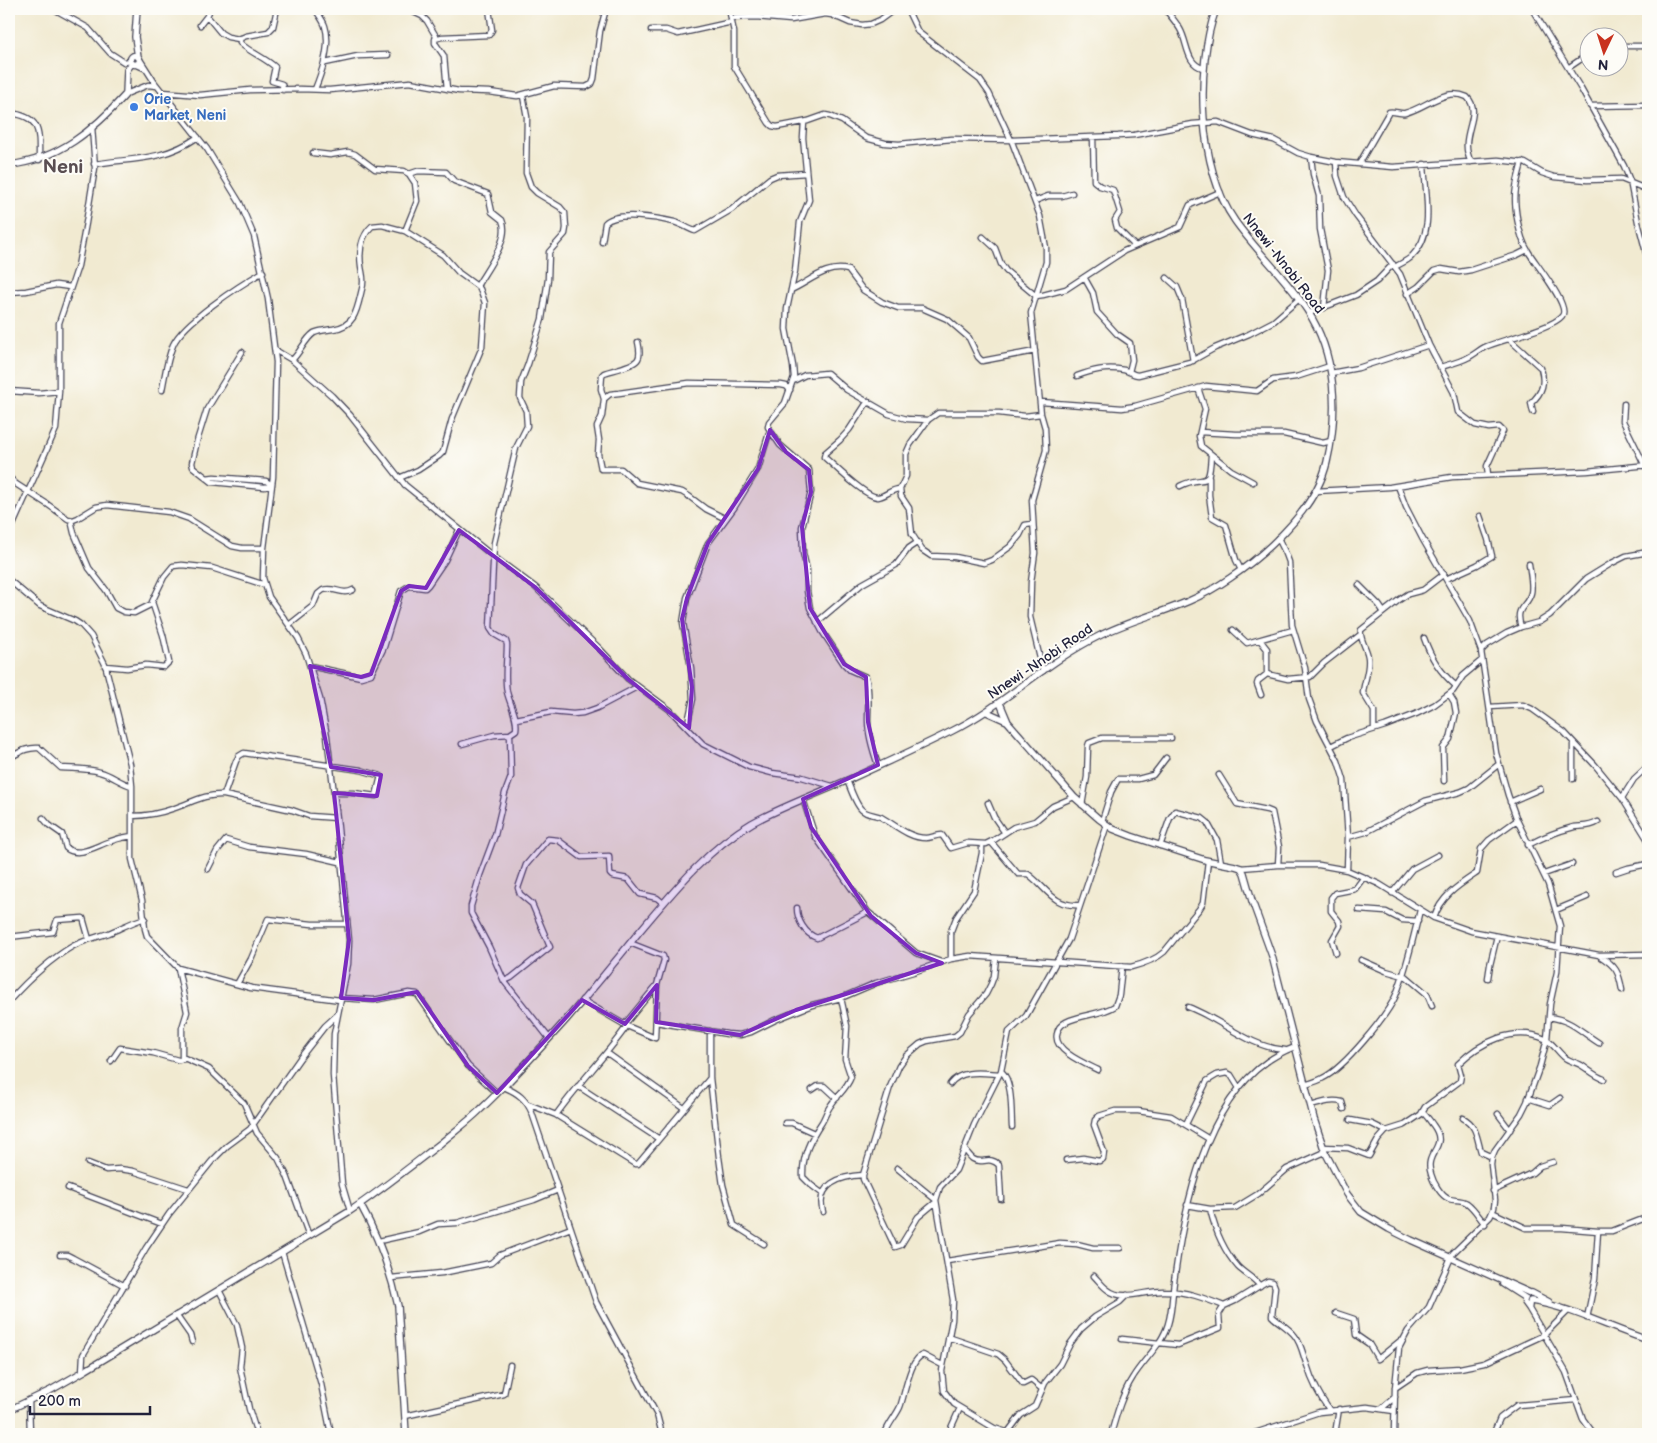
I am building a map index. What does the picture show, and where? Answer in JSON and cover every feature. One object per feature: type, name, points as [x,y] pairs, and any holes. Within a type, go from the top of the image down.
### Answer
[{"type":"main road","points":[[9,165],[39,160],[67,146],[92,127],[126,94],[127,70],[134,60],[137,9]]},
{"type":"main road","name":"Nnewi -Nnobi Road","points":[[10,1408],[82,1372],[350,1211],[391,1183],[478,1113],[504,1087],[582,1000],[663,903],[692,872],[730,838],[752,824],[953,730],[987,712],[1043,671],[1099,636],[1129,622],[1188,601],[1215,588],[1241,570],[1296,522],[1316,491],[1327,464],[1334,406],[1330,366],[1321,335],[1309,313],[1234,220],[1220,192],[1210,159],[1205,123],[1203,68],[1216,9]]},
{"type":"main road","points":[[1000,703],[1008,722],[1074,797],[1104,823],[1133,837],[1208,861],[1241,868],[1244,872],[1252,901],[1272,956],[1305,1085],[1324,1150],[1347,1194],[1361,1212],[1389,1229],[1565,1310]]},
{"type":"main road","points":[[987,712],[1008,722]]},
{"type":"main road","points":[[360,1204],[379,1241],[391,1278],[399,1314],[406,1434]]},
{"type":"main road","points":[[1489,1275],[1528,1299],[1565,1310],[1648,1340]]},
{"type":"main road","points":[[1528,1299],[1525,1294],[1531,1293]]},
{"type":"street","points":[[54,9],[88,28],[114,56],[124,62],[134,60],[145,69],[198,138],[227,180],[247,218],[263,272],[275,350],[272,485],[262,567],[265,585],[270,597],[306,654],[320,699],[331,767],[349,940],[348,964],[334,1034],[333,1075],[342,1184],[350,1211]]},
{"type":"street","points":[[200,25],[210,9]]},
{"type":"street","points":[[207,16],[220,34],[240,38],[268,32],[273,27],[277,9]]},
{"type":"street","points":[[315,9],[326,30],[325,63],[315,89]]},
{"type":"street","points":[[407,9],[422,16],[427,21],[436,38],[435,43],[444,56],[447,89]]},
{"type":"street","points":[[436,38],[489,35],[492,30],[489,9]]},
{"type":"street","points":[[163,92],[200,95],[250,90],[330,90],[410,82],[447,89],[523,96],[554,86],[586,87],[592,84],[594,79],[602,19],[606,9]]},
{"type":"street","points":[[729,9],[734,32],[734,66],[772,126],[782,127],[825,115],[842,121],[866,138],[885,143],[916,144],[952,138],[1011,140],[1134,135],[1218,122],[1252,135],[1274,140],[1311,157],[1336,162],[1393,167],[1498,160],[1522,162],[1554,177],[1587,180],[1616,179],[1630,181],[1648,190]]},
{"type":"street","points":[[835,9],[838,18]]},
{"type":"street","points":[[651,30],[666,30],[678,34],[732,20],[756,17],[791,20],[825,14],[850,23],[871,24],[895,9]]},
{"type":"street","points":[[907,9],[918,32],[980,80],[989,93],[1011,140],[1042,224],[1046,262],[1031,313],[1046,450],[1032,500],[1035,553],[1031,582],[1030,617],[1043,671]]},
{"type":"street","points":[[1165,9],[1180,29],[1192,62],[1196,67],[1203,68]]},
{"type":"street","points":[[1532,9],[1624,166],[1630,181],[1648,260]]},
{"type":"street","points":[[240,38],[242,46],[253,51],[275,67],[272,80],[282,84],[283,90]]},
{"type":"street","points":[[1630,46],[1648,46]]},
{"type":"street","points":[[325,63],[358,56],[388,55]]},
{"type":"street","points":[[1568,68],[1580,59]]},
{"type":"street","points":[[126,94],[148,85],[158,86]]},
{"type":"street","points":[[1359,164],[1389,112],[1402,114],[1438,97],[1457,94],[1467,97],[1473,106],[1474,111],[1468,130],[1467,146],[1471,162]]},
{"type":"street","points":[[462,744],[494,735],[510,734],[516,730],[516,719],[507,692],[506,641],[494,634],[490,628],[494,543],[516,448],[527,426],[526,411],[520,398],[521,382],[542,319],[548,279],[549,252],[565,234],[566,228],[565,213],[560,206],[537,193],[528,182],[526,173],[527,117],[523,96]]},
{"type":"street","points":[[1590,106],[1648,105]]},
{"type":"street","points":[[9,113],[26,116],[35,124],[39,134],[39,160]]},
{"type":"street","points":[[687,727],[693,699],[688,651],[682,623],[687,598],[708,542],[734,508],[758,469],[770,430],[769,422],[785,403],[793,381],[793,366],[786,329],[787,309],[792,290],[800,222],[809,200],[803,138],[804,122]]},
{"type":"street","points":[[9,534],[56,428],[59,391],[59,323],[78,266],[94,164],[92,127]]},
{"type":"street","points":[[1093,137],[1094,181],[1100,186],[1113,190],[1120,212],[1115,220],[1117,228],[1135,246]]},
{"type":"street","points":[[94,164],[165,154],[181,148],[198,138]]},
{"type":"street","points":[[313,153],[330,155],[348,152],[355,154],[375,169],[400,171],[409,174],[418,171],[446,172],[454,181],[488,194],[492,212],[502,220],[504,227],[497,252],[477,286]]},
{"type":"street","points":[[1311,157],[1319,196],[1320,229],[1328,270],[1324,308]]},
{"type":"street","points":[[1336,162],[1337,176],[1344,197],[1403,280],[1429,345],[1454,393],[1458,412],[1482,427],[1498,427],[1503,431],[1487,466],[1488,475]]},
{"type":"street","points":[[1440,367],[1470,357],[1485,348],[1552,323],[1564,314],[1563,306],[1553,287],[1527,250],[1519,227],[1515,190],[1522,162]]},
{"type":"street","points":[[1309,313],[1356,295],[1381,278],[1394,265],[1413,255],[1425,234],[1428,201],[1424,164]]},
{"type":"street","points":[[602,242],[605,223],[612,218],[621,216],[674,222],[695,231],[731,210],[770,178],[777,175],[806,173]]},
{"type":"street","points":[[405,231],[417,201],[415,183],[409,174]]},
{"type":"street","points":[[983,237],[995,248],[1006,271],[1036,296],[1050,294],[1066,289],[1135,246],[1146,243],[1180,227],[1184,223],[1190,205],[1220,192]]},
{"type":"street","points":[[1035,201],[1048,196],[1062,196],[1072,193]]},
{"type":"street","points":[[292,360],[310,337],[316,333],[348,325],[352,320],[364,284],[360,266],[360,248],[362,239],[372,226],[382,225],[405,231],[443,255],[459,273],[480,289],[485,303],[483,341],[452,419],[443,452],[425,466],[399,478]]},
{"type":"street","points":[[1407,294],[1418,287],[1434,271],[1441,269],[1458,272],[1471,270],[1527,250]]},
{"type":"street","points":[[792,290],[825,271],[834,269],[848,270],[863,290],[882,302],[898,308],[922,308],[947,319],[968,338],[982,362],[1035,351]]},
{"type":"street","points":[[162,390],[173,345],[182,330],[228,295],[263,272]]},
{"type":"street","points":[[1084,277],[1093,293],[1097,312],[1117,334],[1130,343],[1132,360],[1129,372]]},
{"type":"street","points":[[1166,278],[1177,287],[1182,299],[1192,360]]},
{"type":"street","points":[[9,292],[26,292],[56,285],[70,287]]},
{"type":"street","points":[[1077,376],[1102,368],[1138,375],[1192,360],[1274,321],[1299,299]]},
{"type":"street","points":[[1510,340],[1541,368],[1543,388],[1531,403],[1533,412]]},
{"type":"street","points":[[638,342],[639,355],[636,361],[623,368],[604,372],[602,375],[604,399],[602,413],[597,426],[598,454],[601,469],[621,469],[636,483],[682,492],[706,509],[722,517]]},
{"type":"street","points":[[1331,373],[1358,368],[1429,345]]},
{"type":"street","points":[[275,350],[292,360],[332,396],[350,415],[405,485],[459,530],[536,587],[628,679],[670,710],[703,744],[749,767],[832,786]]},
{"type":"street","points":[[242,352],[207,409],[192,463],[193,467],[206,478],[214,476],[266,481],[272,485]]},
{"type":"street","points":[[1041,402],[1122,408],[1198,388],[1213,386],[1256,391],[1273,380],[1296,377],[1330,366]]},
{"type":"street","points":[[793,381],[805,375],[827,373],[847,390],[896,416],[907,419],[928,420]]},
{"type":"street","points":[[604,399],[610,394],[689,382],[781,385],[788,387],[790,390]]},
{"type":"street","points":[[1198,388],[1204,409],[1199,441],[1201,446],[1231,470],[1253,482]]},
{"type":"street","points":[[9,390],[59,391]]},
{"type":"street","points":[[868,401],[849,430],[825,453],[824,457],[859,488],[874,496],[878,497],[900,489]]},
{"type":"street","points":[[1316,491],[1398,486],[1452,477],[1570,472],[1647,466],[1625,426],[1623,416],[1624,404]]},
{"type":"street","points":[[1032,524],[1025,525],[1020,536],[1011,546],[992,560],[984,563],[955,557],[930,556],[924,552],[911,529],[909,508],[901,496],[900,489],[906,476],[906,454],[910,445],[928,420],[938,413],[999,413],[1025,416],[1041,414]]},
{"type":"street","points":[[770,430],[786,452],[810,470],[810,492],[802,527],[803,553],[807,570],[807,591],[810,608],[844,664],[850,670],[866,677],[869,689],[868,722],[871,743],[878,765]]},
{"type":"street","points":[[1200,432],[1284,434],[1323,443],[1331,441]]},
{"type":"street","points":[[1210,455],[1209,495],[1212,517],[1226,525],[1236,560],[1241,570]]},
{"type":"street","points":[[1180,486],[1195,480],[1205,480],[1209,477]]},
{"type":"street","points":[[9,478],[68,519],[72,520],[87,514],[96,507],[107,505],[169,512],[189,519],[232,546],[264,548]]},
{"type":"street","points":[[1336,1313],[1354,1319],[1356,1334],[1369,1344],[1378,1360],[1401,1340],[1429,1307],[1450,1258],[1461,1244],[1485,1224],[1492,1212],[1495,1200],[1492,1157],[1494,1150],[1521,1114],[1547,1039],[1559,948],[1560,926],[1556,910],[1544,874],[1517,820],[1499,764],[1478,642],[1470,621],[1406,507],[1398,486]]},
{"type":"street","points":[[1267,674],[1288,679],[1307,678],[1313,675],[1324,663],[1360,635],[1361,630],[1383,611],[1408,594],[1423,590],[1445,577],[1477,566],[1492,556],[1480,516]]},
{"type":"street","points":[[72,520],[74,533],[89,568],[108,592],[116,608],[128,613],[136,613],[152,604]]},
{"type":"street","points":[[310,666],[361,677],[371,674],[384,647],[401,591],[409,586],[420,588],[428,586],[445,560],[459,530]]},
{"type":"street","points":[[1278,538],[1289,562],[1290,613],[1307,678],[1312,710],[1331,746],[1344,780],[1348,837],[1347,870]]},
{"type":"street","points":[[817,622],[862,584],[896,565],[909,548],[918,542]]},
{"type":"street","points":[[1480,651],[1493,641],[1520,627],[1539,622],[1550,615],[1586,579],[1612,563],[1626,556],[1648,552]]},
{"type":"street","points":[[1520,627],[1520,609],[1531,594],[1529,564]]},
{"type":"street","points":[[105,666],[127,668],[141,665],[164,666],[168,664],[166,644],[152,600],[164,576],[175,565],[212,568],[265,585]]},
{"type":"street","points":[[9,580],[40,606],[81,625],[91,636],[105,666],[130,764],[132,786],[132,859],[142,900],[145,933],[147,936],[178,968],[268,991],[341,999],[374,1000],[409,993],[417,994],[468,1066],[497,1094]]},
{"type":"street","points":[[1358,585],[1383,611]]},
{"type":"street","points":[[290,626],[313,606],[318,594],[322,590],[328,588],[344,593],[353,590]]},
{"type":"street","points":[[1233,630],[1246,642],[1260,640],[1293,630]]},
{"type":"street","points":[[1360,635],[1368,656],[1363,693],[1374,711],[1374,729]]},
{"type":"street","points":[[1424,638],[1437,666],[1456,686]]},
{"type":"street","points":[[1260,640],[1267,650],[1267,674]]},
{"type":"street","points":[[1478,642],[1493,641]]},
{"type":"street","points":[[1331,746],[1346,738],[1416,714],[1434,705],[1449,694],[1463,676],[1482,660]]},
{"type":"street","points":[[1261,695],[1257,687],[1258,681],[1267,674]]},
{"type":"street","points":[[516,719],[551,712],[579,714],[597,708],[637,687]]},
{"type":"street","points":[[1444,781],[1443,748],[1450,739],[1456,717],[1456,708],[1449,694]]},
{"type":"street","points":[[1490,708],[1514,705],[1527,707],[1555,725],[1595,765],[1622,798],[1648,840]]},
{"type":"street","points":[[510,734],[511,777],[505,793],[496,834],[480,875],[471,906],[471,913],[504,981],[549,1038]]},
{"type":"street","points":[[1082,805],[1086,789],[1089,743],[1102,738],[1171,738]]},
{"type":"street","points":[[1573,744],[1573,779]]},
{"type":"street","points":[[9,758],[21,751],[39,748],[61,768],[99,771],[132,786]]},
{"type":"street","points":[[224,795],[236,761],[242,753],[361,770],[381,776],[376,796],[334,793]]},
{"type":"street","points":[[1127,1295],[1120,1302],[1095,1317],[1081,1330],[1070,1344],[1060,1364],[1044,1383],[1035,1406],[1021,1414],[1011,1433],[994,1428],[960,1408],[954,1404],[944,1391],[942,1365],[954,1309],[936,1201],[940,1188],[956,1170],[1000,1073],[1009,1032],[1026,1016],[1072,931],[1104,823],[1111,792],[1118,779],[1138,779],[1153,775],[1166,758]]},
{"type":"street","points":[[1348,837],[1366,832],[1425,801],[1465,790],[1499,764]]},
{"type":"street","points":[[1622,798],[1634,779],[1648,766]]},
{"type":"street","points":[[1220,775],[1237,804],[1272,812],[1278,839],[1278,865]]},
{"type":"street","points":[[847,780],[860,809],[864,812],[882,818],[901,830],[926,838],[942,835],[951,848],[968,843],[982,844],[991,842],[1014,827],[1035,821],[1053,806],[1074,797]]},
{"type":"street","points":[[1510,802],[1540,789]]},
{"type":"street","points":[[132,816],[149,815],[167,810],[199,797],[224,795],[292,810],[309,816],[337,818]]},
{"type":"street","points":[[803,800],[815,836],[868,912],[916,953],[942,963]]},
{"type":"street","points":[[988,803],[994,817],[1005,833]]},
{"type":"street","points":[[1160,846],[1170,818],[1175,811],[1202,818],[1207,822],[1217,840],[1221,863]]},
{"type":"street","points":[[43,818],[62,834],[66,848],[73,852],[132,836]]},
{"type":"street","points":[[1434,918],[1445,898],[1456,887],[1477,873],[1481,849],[1489,840],[1517,820]]},
{"type":"street","points":[[1528,845],[1547,835],[1553,835],[1576,827],[1589,826],[1598,822]]},
{"type":"street","points":[[504,981],[511,978],[550,947],[532,904],[520,894],[518,888],[526,865],[548,839],[558,840],[581,857],[609,856],[612,876],[628,879],[640,894],[657,898],[663,903]]},
{"type":"street","points":[[208,869],[217,851],[226,840],[249,847],[306,854],[340,862]]},
{"type":"street","points":[[991,842],[1019,875],[1026,874],[1030,876],[1046,892],[1062,903],[1072,906],[1080,905]]},
{"type":"street","points":[[951,959],[951,931],[956,918],[974,891],[982,853],[982,844]]},
{"type":"street","points":[[1392,893],[1412,869],[1438,855]]},
{"type":"street","points":[[656,1022],[740,1035],[751,1032],[812,1004],[841,998],[876,983],[951,959],[970,956],[1138,966],[1159,957],[1203,903],[1208,861]]},
{"type":"street","points":[[1544,874],[1572,864]]},
{"type":"street","points":[[1616,872],[1648,864]]},
{"type":"street","points":[[1241,868],[1278,865],[1319,865],[1347,870],[1364,877],[1434,918],[1471,931],[1599,955],[1648,954]]},
{"type":"street","points":[[1336,953],[1332,940],[1340,926],[1339,921],[1331,910],[1330,898],[1335,893],[1355,889],[1364,877]]},
{"type":"street","points":[[1556,910],[1587,896]]},
{"type":"street","points":[[797,908],[797,916],[800,922],[810,934],[817,938],[868,912]]},
{"type":"street","points":[[1360,910],[1386,912],[1402,920],[1418,921]]},
{"type":"street","points":[[1305,1085],[1324,1078],[1334,1071],[1357,1047],[1391,1004],[1408,962],[1420,910]]},
{"type":"street","points":[[9,938],[53,932],[57,920],[83,918],[89,939]]},
{"type":"street","points":[[9,1001],[22,986],[54,959],[74,946],[144,918]]},
{"type":"street","points":[[237,984],[251,959],[268,919],[312,924],[348,924]]},
{"type":"street","points":[[1488,978],[1497,936]]},
{"type":"street","points":[[582,1000],[626,1025],[653,1038],[655,1037],[657,985],[664,960],[663,956],[630,943]]},
{"type":"street","points":[[1599,955],[1616,968],[1622,990]]},
{"type":"street","points":[[936,1201],[918,1216],[900,1245],[895,1247],[863,1179],[863,1175],[890,1087],[899,1066],[906,1056],[920,1044],[955,1036],[960,1032],[969,1014],[986,994],[991,984],[996,958]]},
{"type":"street","points":[[1361,960],[1386,971],[1403,975],[1427,994],[1432,1006]]},
{"type":"street","points":[[1098,1070],[1063,1050],[1056,1040],[1058,1029],[1066,1022],[1116,1006],[1122,966]]},
{"type":"street","points":[[178,968],[186,1007],[181,1035],[181,1054],[184,1059]]},
{"type":"street","points":[[556,1116],[578,1086],[607,1053],[657,985]]},
{"type":"street","points":[[823,1194],[810,1185],[803,1177],[802,1167],[806,1148],[814,1133],[830,1105],[849,1082],[852,1074],[846,1059],[845,1038],[847,1026],[841,998]]},
{"type":"street","points":[[1188,1007],[1206,1014],[1224,1027],[1268,1048],[1286,1050]]},
{"type":"street","points":[[82,1372],[83,1355],[162,1224],[212,1160],[253,1124],[304,1052],[325,1026],[337,1016]]},
{"type":"street","points":[[1549,1017],[1563,1019],[1599,1043]]},
{"type":"street","points":[[710,1031],[710,1078],[723,1185],[734,1225],[764,1244]]},
{"type":"street","points":[[1187,1205],[1210,1209],[1235,1208],[1258,1194],[1287,1169],[1324,1150],[1348,1148],[1364,1156],[1369,1156],[1386,1130],[1405,1124],[1421,1114],[1426,1106],[1460,1081],[1461,1075],[1458,1064],[1486,1043],[1500,1037],[1526,1035],[1547,1039],[1566,1059],[1604,1079]]},
{"type":"street","points":[[1102,1434],[1112,1434],[1131,1379],[1160,1342],[1168,1324],[1192,1184],[1209,1139],[1222,1112],[1239,1088],[1265,1064],[1286,1050],[1295,1047]]},
{"type":"street","points":[[112,1061],[120,1048],[153,1053],[178,1060],[184,1059],[209,1069],[244,1103],[257,1133],[278,1158],[309,1236]]},
{"type":"street","points":[[607,1053],[684,1108]]},
{"type":"street","points":[[950,1084],[954,1079],[966,1074],[1000,1073],[1007,1080],[1009,1086],[1012,1127]]},
{"type":"street","points":[[1186,1124],[1207,1081],[1217,1075],[1227,1073],[1231,1075],[1239,1088]]},
{"type":"street","points":[[528,1104],[556,1116],[635,1164],[638,1164],[710,1078]]},
{"type":"street","points":[[578,1086],[659,1139]]},
{"type":"street","points":[[812,1090],[818,1086],[824,1086],[837,1098]]},
{"type":"street","points":[[504,1087],[522,1096],[528,1104],[596,1302],[657,1415],[662,1434]]},
{"type":"street","points":[[1528,1098],[1550,1105],[1560,1098]]},
{"type":"street","points":[[1311,1106],[1328,1101],[1339,1101],[1342,1102],[1344,1109]]},
{"type":"street","points":[[1066,1160],[1083,1158],[1103,1160],[1104,1152],[1094,1125],[1095,1120],[1099,1116],[1115,1111],[1138,1110],[1171,1116],[1209,1139]]},
{"type":"street","points":[[1421,1114],[1425,1114],[1440,1137],[1430,1158],[1429,1165],[1432,1178],[1444,1196],[1467,1203],[1485,1224]]},
{"type":"street","points":[[1498,1114],[1510,1130]]},
{"type":"street","points":[[1463,1118],[1475,1130],[1481,1152],[1492,1157]]},
{"type":"street","points":[[1350,1120],[1372,1124],[1386,1130]]},
{"type":"street","points":[[786,1123],[792,1123],[814,1133]]},
{"type":"street","points":[[964,1149],[973,1159],[992,1160],[999,1165],[1001,1199]]},
{"type":"street","points":[[88,1162],[106,1170],[120,1169],[188,1189]]},
{"type":"street","points":[[1493,1191],[1532,1172],[1540,1166],[1553,1162]]},
{"type":"street","points":[[897,1168],[936,1201]]},
{"type":"street","points":[[823,1212],[820,1203],[823,1194],[833,1182],[840,1178],[863,1175]]},
{"type":"street","points":[[68,1188],[162,1224]]},
{"type":"street","points":[[379,1241],[430,1228],[438,1224],[461,1221],[534,1200],[558,1190]]},
{"type":"street","points":[[1210,1209],[1214,1225],[1228,1254],[1239,1268],[1260,1286]]},
{"type":"street","points":[[1492,1212],[1526,1228],[1562,1228],[1598,1232],[1612,1231],[1648,1217]]},
{"type":"street","points":[[391,1278],[442,1273],[491,1263],[500,1255],[571,1228]]},
{"type":"street","points":[[1586,1318],[1595,1279],[1598,1232]]},
{"type":"street","points":[[947,1261],[1060,1243],[1077,1244],[1093,1248],[1120,1248]]},
{"type":"street","points":[[282,1252],[321,1384],[331,1434]]},
{"type":"street","points":[[60,1255],[74,1258],[125,1286]]},
{"type":"street","points":[[1094,1276],[1106,1289],[1120,1296],[1163,1290],[1200,1296],[1224,1306]]},
{"type":"street","points":[[1122,1339],[1178,1344],[1218,1330],[1221,1327],[1220,1314],[1224,1306],[1268,1281],[1273,1282],[1275,1287],[1272,1316],[1295,1336],[1301,1346],[1315,1385],[1330,1411]]},
{"type":"street","points":[[219,1290],[238,1331],[242,1348],[240,1368],[249,1409],[257,1434]]},
{"type":"street","points":[[1528,1299],[1524,1302],[1530,1309],[1566,1372],[1583,1419],[1594,1434]]},
{"type":"street","points":[[1395,1388],[1417,1373],[1436,1369],[1470,1367],[1484,1363],[1544,1335],[1565,1310]]},
{"type":"street","points":[[176,1315],[192,1342]]},
{"type":"street","points":[[948,1337],[994,1352],[1005,1360],[1023,1384],[1031,1380],[1042,1389]]},
{"type":"street","points":[[1394,1434],[1397,1360],[1401,1340]]},
{"type":"street","points":[[885,1434],[899,1408],[914,1363],[923,1355],[942,1365]]},
{"type":"street","points":[[405,1416],[504,1394],[510,1365]]},
{"type":"street","points":[[1380,1410],[1395,1397]]},
{"type":"street","points":[[29,1400],[30,1434]]},
{"type":"street","points":[[1496,1430],[1500,1418],[1517,1405],[1576,1400]]},
{"type":"street","points":[[1252,1434],[1319,1412],[1367,1407],[1394,1411]]},
{"type":"street","points":[[950,1434],[960,1408]]},
{"type":"street","points":[[1335,1434],[1340,1409]]},
{"type":"highlighted area","points":[[770,430],[786,452],[809,470],[811,492],[802,527],[810,608],[844,664],[866,677],[868,722],[878,765],[803,799],[811,827],[871,916],[916,953],[942,963],[796,1010],[740,1035],[656,1022],[657,985],[625,1024],[582,1000],[497,1093],[468,1066],[417,992],[374,1000],[341,998],[349,940],[334,793],[377,796],[381,775],[331,767],[310,666],[361,677],[371,674],[401,591],[409,586],[426,588],[459,530],[535,587],[628,679],[689,728],[692,687],[682,619],[687,598],[708,543],[758,469]]},
{"type":"place","name":"Orie Market, Neni","points":[[134,107]]},
{"type":"district","name":"Neni","points":[[63,166]]}]
